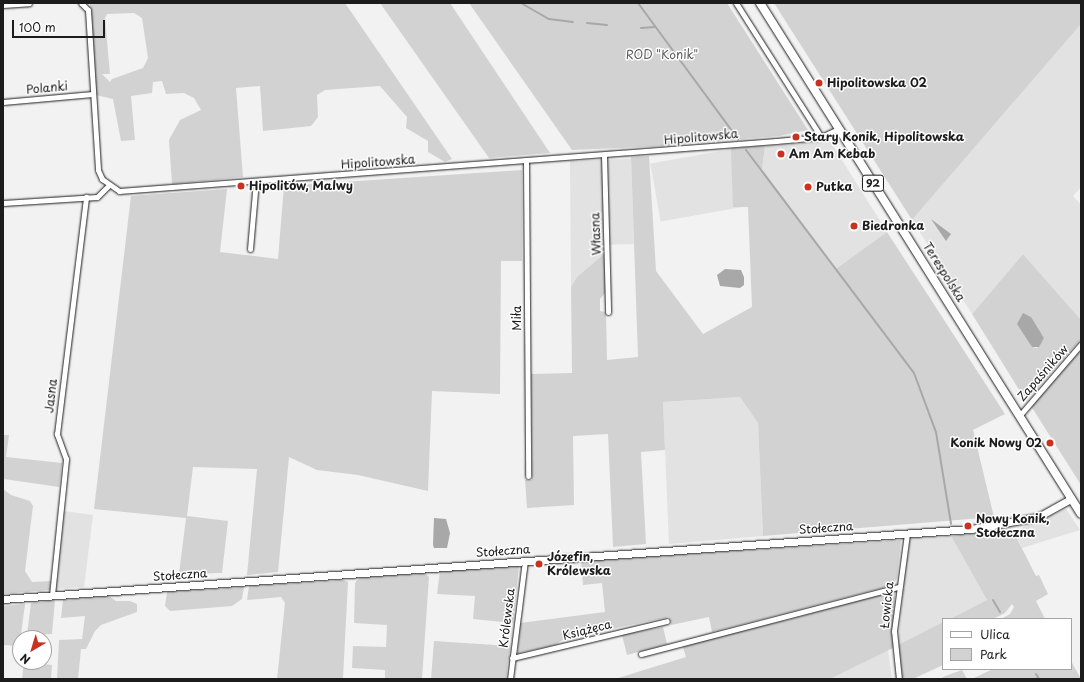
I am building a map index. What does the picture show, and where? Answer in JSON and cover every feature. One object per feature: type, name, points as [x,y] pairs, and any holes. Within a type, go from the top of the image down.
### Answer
[{"type":"main road","name":"Terespolska","points":[[760,3],[1081,514]]},
{"type":"street","points":[[3,5],[29,3]]},
{"type":"street","points":[[3,203],[98,197],[108,186],[98,170],[88,10],[81,3]]},
{"type":"street","points":[[736,3],[821,137]]},
{"type":"street","name":"Polanki","points":[[3,102],[93,94]]},
{"type":"street","name":"Hipolitowska","points":[[108,186],[127,192],[604,155],[821,137],[838,129]]},
{"type":"street","name":"Własna","points":[[604,155],[608,312]]},
{"type":"street","name":"Miła","points":[[526,160],[528,476]]},
{"type":"street","points":[[250,249],[256,181]]},
{"type":"street","name":"Jasna","points":[[52,595],[66,459],[57,434],[86,197]]},
{"type":"street","name":"Zapaśników","points":[[1020,415],[1081,344]]},
{"type":"street","name":"Stołeczna","points":[[3,599],[525,560],[970,529],[1038,516],[1071,499]]},
{"type":"street","name":"Łowicka","points":[[900,679],[894,631],[907,534]]},
{"type":"street","name":"Królewska","points":[[510,679],[525,560]]},
{"type":"street","points":[[641,654],[899,587]]},
{"type":"street","name":"Książęca","points":[[512,658],[667,622]]},
{"type":"shaded area","points":[[1081,24],[1081,187],[1073,196],[1081,205],[1081,320],[1023,254],[972,314],[912,220]]},
{"type":"shaded area","points":[[830,141],[887,232],[836,270],[762,169],[765,146]]},
{"type":"shaded area","points":[[738,148],[748,206],[661,222],[650,163]]},
{"type":"shaded area","points":[[631,159],[634,244],[609,245],[606,160]]},
{"type":"shaded area","points":[[603,160],[605,253],[577,277],[571,287],[570,161]]},
{"type":"shaded area","points":[[931,219],[951,234],[946,241]]},
{"type":"shaded area","points":[[725,269],[741,270],[744,277],[744,285],[740,288],[720,286],[717,275]]},
{"type":"shaded area","points":[[1023,313],[1031,317],[1044,338],[1039,347],[1032,347],[1017,324]]},
{"type":"shaded area","points":[[740,397],[758,423],[763,536],[669,544],[663,402]]},
{"type":"shaded area","points":[[1066,509],[1080,530],[1022,548],[1014,531]]},
{"type":"shaded area","points":[[63,511],[93,515],[84,587],[56,589]]},
{"type":"shaded area","points":[[434,518],[446,519],[450,533],[447,548],[434,548]]},
{"type":"shaded area","points":[[951,536],[987,600],[952,618],[942,618],[942,623],[898,645],[908,538]]},
{"type":"shaded area","points":[[888,650],[892,679],[830,679]]},
{"type":"green space","points":[[90,3],[345,3],[452,159],[445,162],[428,152],[428,141],[406,128],[407,117],[380,86],[325,90],[317,95],[318,117],[311,126],[263,131],[260,86],[236,88],[243,177],[172,184],[169,140],[180,120],[201,110],[194,98],[184,93],[166,94],[162,81],[153,82],[152,93],[131,96],[135,140],[121,141],[113,99],[96,95]],"holes":[[[134,13],[142,18],[148,58],[143,68],[112,79],[110,82],[102,74],[110,74],[105,18],[107,14]]]},
{"type":"green space","points":[[380,3],[450,3],[550,153],[489,158]]},
{"type":"green space","name":"ROD \"Konik\"","points":[[469,3],[727,3],[808,130],[779,136],[718,141],[716,138],[713,139],[714,141],[665,146],[572,150]]},
{"type":"green space","points":[[774,3],[1081,3],[1081,24],[912,220]]},
{"type":"green space","points":[[765,146],[762,169],[836,269],[887,232],[1005,414],[973,430],[994,517],[763,536],[758,423],[740,397],[663,402],[665,450],[641,452],[646,544],[613,547],[608,434],[573,436],[574,505],[527,508],[525,480],[532,480],[531,374],[572,373],[571,287],[577,277],[605,253],[605,293],[600,299],[600,311],[606,312],[607,360],[638,357],[631,157],[649,156],[656,271],[703,334],[752,307],[748,207],[733,207],[731,151],[732,148]]},
{"type":"green space","points":[[522,170],[522,261],[501,261],[500,394],[432,391],[428,491],[358,475],[317,470],[289,457],[278,572],[247,575],[257,469],[193,467],[187,516],[228,521],[222,573],[179,574],[186,518],[94,509],[131,196],[227,189],[220,252],[278,259],[284,186]]},
{"type":"green space","points":[[1023,254],[1081,320],[1081,339],[1026,401],[972,314]],"holes":[[[1029,315],[1044,338],[1037,348],[1032,347]]]},
{"type":"green space","points":[[1081,350],[1081,485],[1031,406]]},
{"type":"green space","points":[[3,435],[9,435],[6,457],[62,463],[59,487],[4,479],[3,484]]},
{"type":"green space","points":[[3,489],[11,495],[30,501],[33,506],[25,571],[32,582],[51,581],[50,590],[3,594]]},
{"type":"green space","points":[[1012,529],[1036,576],[1039,575],[1048,594],[1036,601],[1044,618],[1003,618],[1010,614],[1014,607],[1012,604],[1005,613],[995,618],[952,618],[987,600],[951,536]]},
{"type":"green space","points":[[901,540],[897,578],[893,585],[712,632],[709,617],[671,625],[669,617],[564,639],[555,645],[518,653],[520,623],[605,612],[602,583],[583,585],[581,561]]},
{"type":"green space","points":[[519,566],[513,623],[473,619],[475,596],[437,594],[440,571]]},
{"type":"green space","points":[[425,573],[429,577],[422,679],[385,679],[385,670],[352,668],[353,646],[386,647],[387,625],[354,623],[355,583],[359,578]]},
{"type":"green space","points":[[344,580],[348,582],[343,678],[346,679],[277,679],[285,603],[281,597],[247,600],[249,586]]},
{"type":"green space","points":[[244,587],[242,599],[232,606],[170,611],[165,606],[167,592]]},
{"type":"green space","points":[[892,591],[895,594],[893,648],[830,679],[615,679],[686,657],[682,644],[791,619]]},
{"type":"green space","points":[[109,596],[116,601],[130,601],[137,604],[137,612],[101,625],[95,631],[86,649],[81,649],[78,679],[57,679],[59,640],[82,639],[85,616],[61,618],[63,600]]},
{"type":"green space","points":[[55,600],[52,634],[52,630],[28,630],[31,603]]},
{"type":"green space","points":[[25,604],[22,630],[12,630],[12,646],[3,645],[3,606]]},
{"type":"green space","points":[[942,623],[942,665],[913,679],[902,679],[898,645]]},
{"type":"green space","points":[[663,627],[667,644],[627,655],[622,635]]},
{"type":"green space","points":[[434,641],[510,646],[506,679],[431,679]]},
{"type":"green space","points":[[1072,663],[1081,679],[972,679],[991,670],[1072,670]]},
{"type":"green space","points":[[23,670],[52,670],[51,679],[22,679]]},
{"type":"green space","points":[[962,670],[967,679],[940,679],[945,676]]},
{"type":"waterway","points":[[521,3],[549,19],[573,22]]},
{"type":"waterway","points":[[638,3],[738,139]]},
{"type":"waterway","points":[[587,23],[607,25]]},
{"type":"waterway","points":[[641,28],[655,27]]},
{"type":"waterway","points":[[746,150],[914,373],[936,432],[951,524]]},
{"type":"waterway","points":[[993,600],[1000,612]]},
{"type":"waterway","points":[[1036,674],[1039,679]]},
{"type":"place","name":"Hipolitowska 02","points":[[819,83]]},
{"type":"place","name":"Stary Konik, Hipolitowska","points":[[796,137]]},
{"type":"place","name":"Am Am Kebab","points":[[781,154]]},
{"type":"place","name":"Hipolitów, Malwy","points":[[241,186]]},
{"type":"place","name":"Putka","points":[[808,187]]},
{"type":"place","name":"Biedronka","points":[[854,226]]},
{"type":"place","name":"Konik Nowy 02","points":[[1050,443]]},
{"type":"place","name":"Nowy Konik, Stołeczna","points":[[968,526]]},
{"type":"place","name":"Józefin, Królewska","points":[[539,564]]}]
